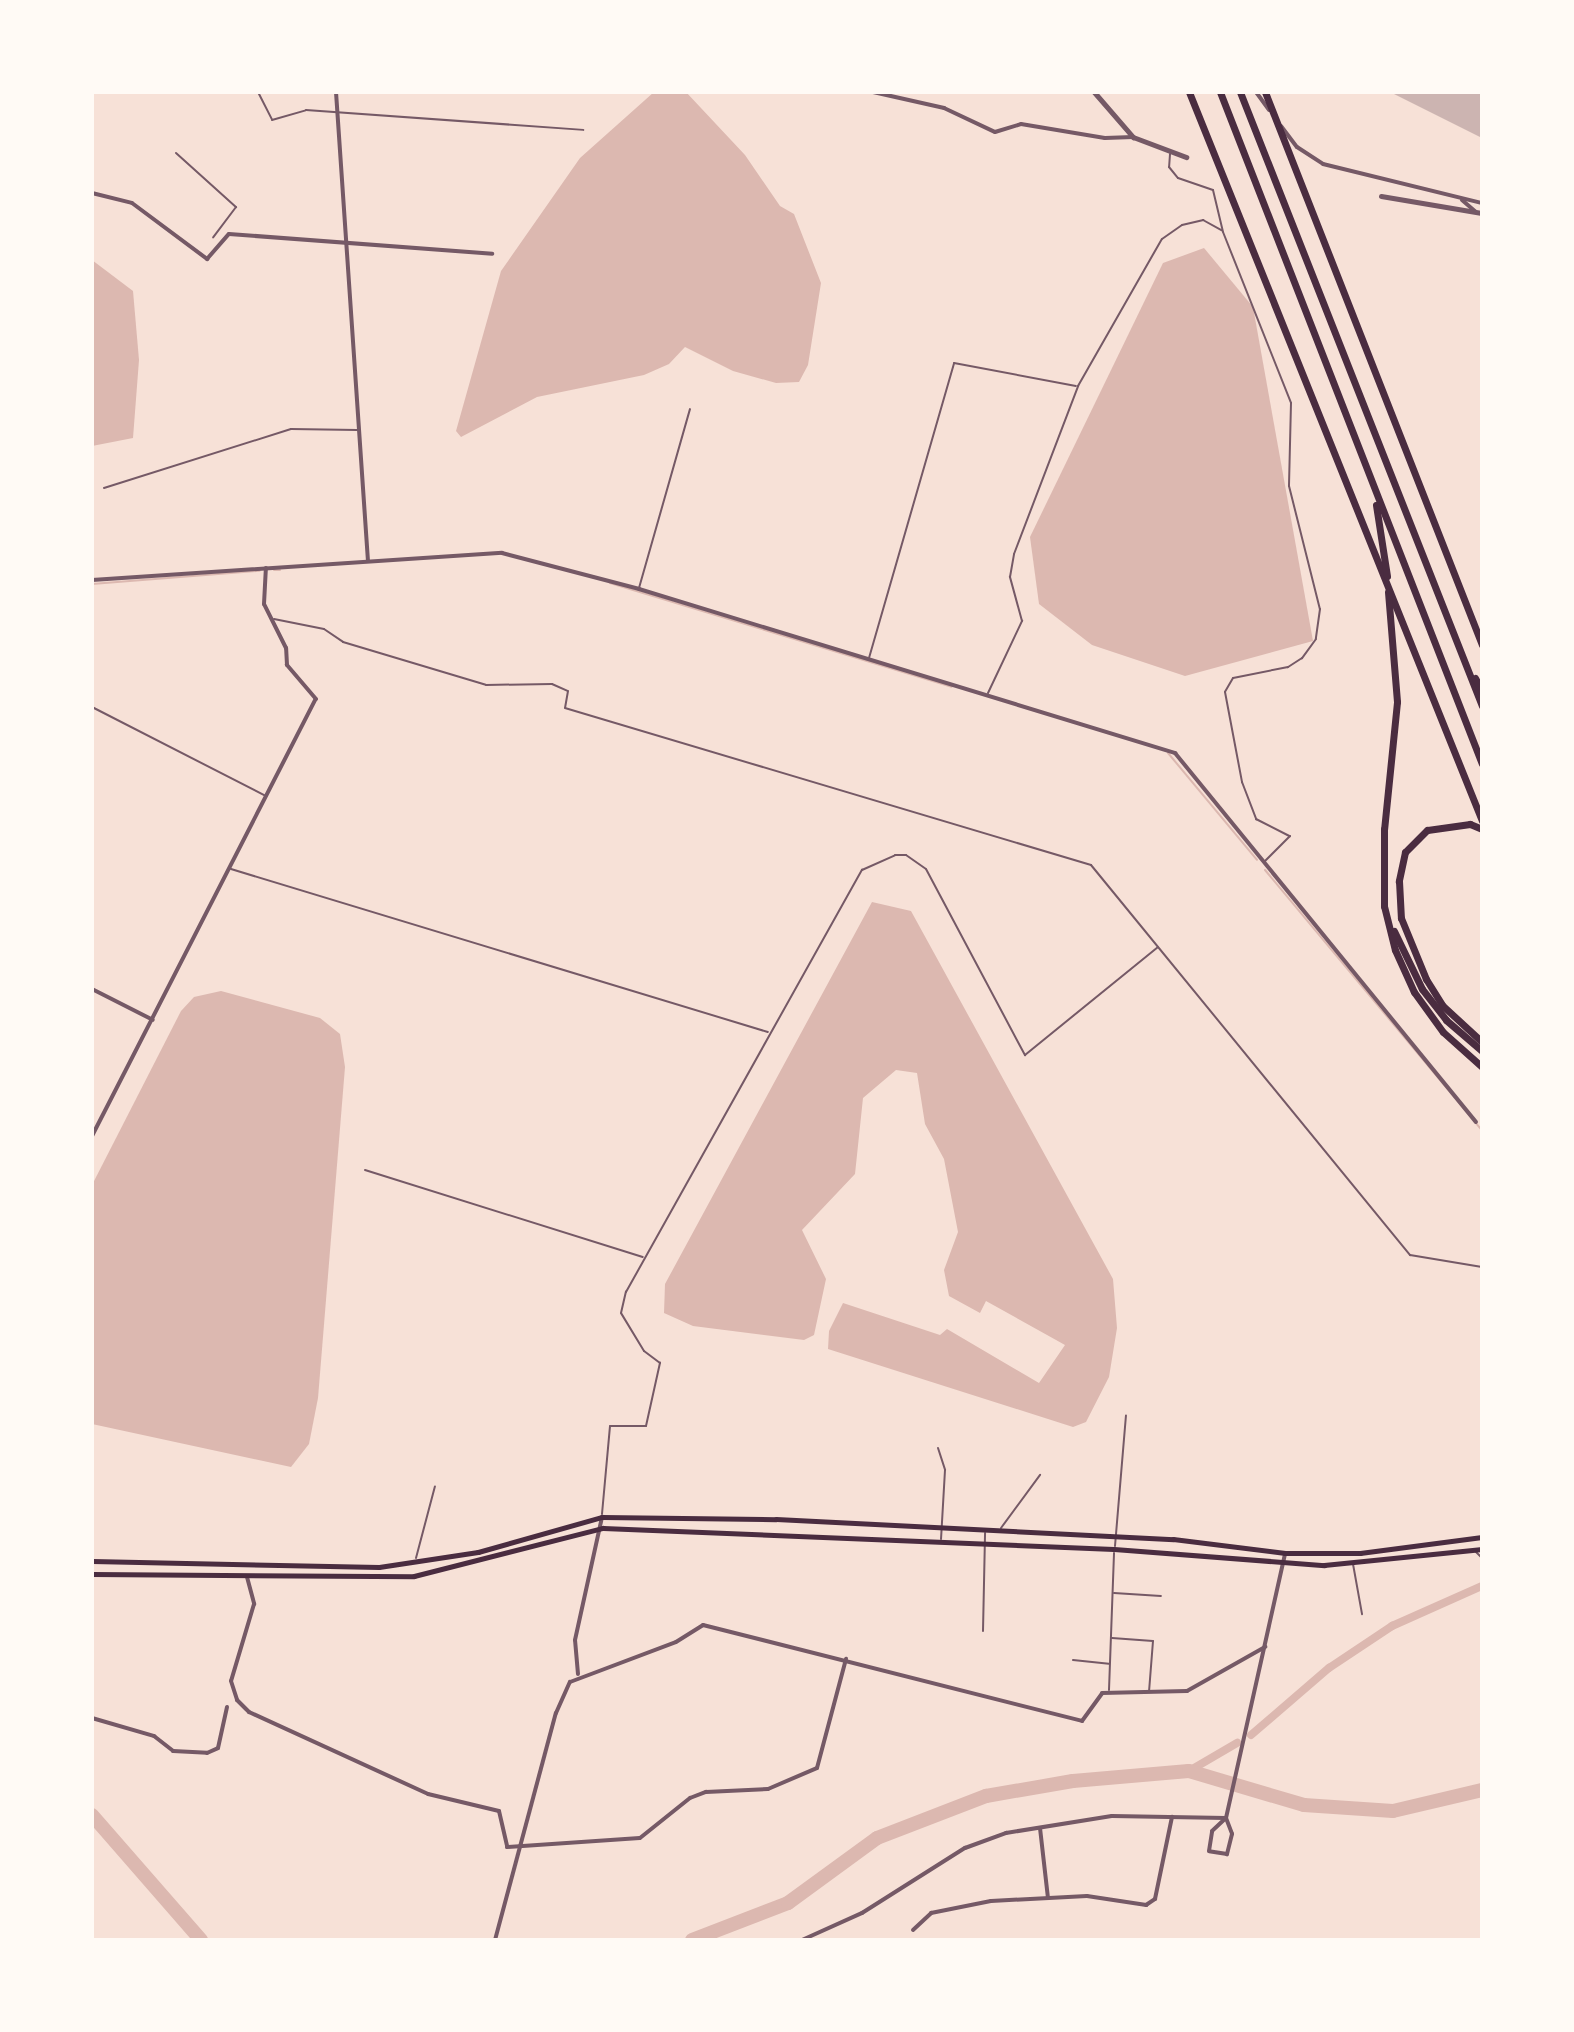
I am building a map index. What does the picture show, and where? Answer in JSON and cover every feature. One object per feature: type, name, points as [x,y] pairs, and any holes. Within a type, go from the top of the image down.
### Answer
[{"type":"highway","points":[[1189,92],[1482,821]]},
{"type":"highway","points":[[1220,92],[1268,224],[1482,764]]},
{"type":"highway","points":[[1240,92],[1482,706]]},
{"type":"highway","points":[[1265,92],[1482,645]]},
{"type":"highway","points":[[1374,491],[1386,562],[1397,702],[1384,829],[1384,906],[1395,950],[1414,992],[1443,1032],[1482,1067]]},
{"type":"highway","points":[[1457,644],[1482,691]]},
{"type":"highway","points":[[1482,829],[1470,824],[1427,830],[1405,852],[1399,881],[1401,918],[1426,979],[1442,1005],[1482,1042]]},
{"type":"highway","points":[[1384,906],[1422,989],[1446,1020],[1482,1051]]},
{"type":"main road","points":[[92,1561],[247,1565],[414,1564],[602,1517],[776,1519],[1118,1538],[1285,1553],[1360,1553],[1482,1537]]},
{"type":"main road","points":[[92,1574],[414,1576],[603,1528],[985,1542],[1114,1549],[1284,1564],[1353,1563],[1482,1549]]},
{"type":"main road","points":[[539,1533],[542,1545]]},
{"type":"main road","points":[[247,1565],[247,1577]]},
{"type":"street","points":[[336,92],[368,561]]},
{"type":"street","points":[[873,92],[944,108],[995,132],[1021,124],[1105,138],[1133,137],[1186,157]]},
{"type":"street","points":[[1094,92],[1133,137]]},
{"type":"street","points":[[1256,92],[1297,147],[1323,164],[1482,203]]},
{"type":"street","points":[[92,193],[132,203],[207,259],[229,234],[492,254]]},
{"type":"street","points":[[1381,196],[1479,213]]},
{"type":"street","points":[[1456,197],[1479,213]]},
{"type":"street","points":[[92,580],[502,553],[639,589],[1175,753],[1476,1122]]},
{"type":"street","points":[[92,1136],[316,699],[287,665],[286,648],[264,604],[266,568]]},
{"type":"street","points":[[92,989],[153,1020]]},
{"type":"street","points":[[495,1940],[556,1713],[578,1675],[575,1640],[603,1528],[602,1517]]},
{"type":"street","points":[[1226,1818],[1232,1834],[1227,1854],[1209,1851],[1212,1831],[1226,1818],[1229,1807],[1285,1553]]},
{"type":"street","points":[[247,1577],[254,1604],[231,1681],[237,1700],[249,1712],[428,1794],[499,1811],[507,1847],[640,1838],[690,1798],[706,1792],[768,1789],[817,1768],[846,1659]]},
{"type":"street","points":[[578,1675],[662,1647],[703,1625],[1082,1721],[1097,1696],[1109,1691],[1149,1694],[1198,1687],[1265,1647]]},
{"type":"street","points":[[92,1718],[154,1736],[173,1751],[207,1753],[218,1748],[227,1707]]},
{"type":"street","points":[[802,1940],[862,1913],[965,1848],[1040,1828],[1112,1816],[1226,1818]]},
{"type":"street","points":[[913,1930],[931,1913],[963,1905],[1087,1896],[1146,1905],[1155,1899],[1172,1817]]},
{"type":"street","points":[[1040,1828],[1048,1898]]},
{"type":"lane","points":[[258,92],[272,120],[306,110],[583,130]]},
{"type":"lane","points":[[176,153],[236,207],[213,237]]},
{"type":"lane","points":[[1170,153],[1169,167],[1178,178],[1213,190],[1223,232],[1291,403],[1289,486],[1320,609],[1316,639],[1302,658],[1288,667],[1233,678],[1225,692],[1242,782],[1256,819],[1290,836],[1264,862]]},
{"type":"lane","points":[[987,694],[1022,621],[1010,577],[1014,554],[1078,386],[1162,239],[1182,225],[1203,220],[1223,232]]},
{"type":"lane","points":[[869,659],[954,363],[1078,386]]},
{"type":"lane","points":[[639,589],[690,409]]},
{"type":"lane","points":[[104,488],[291,429],[357,430]]},
{"type":"lane","points":[[272,619],[324,629],[343,642],[486,685],[538,683],[568,691],[565,708],[1091,865],[1410,1255],[1482,1267]]},
{"type":"lane","points":[[92,707],[267,797]]},
{"type":"lane","points":[[602,1517],[610,1426],[646,1426],[660,1363],[644,1351],[621,1313],[626,1292],[862,870],[895,855],[906,855],[926,869],[1025,1055],[1159,946]]},
{"type":"lane","points":[[230,869],[770,1032]]},
{"type":"lane","points":[[365,1170],[645,1257]]},
{"type":"lane","points":[[1109,1691],[1114,1549],[1118,1538],[1126,1415]]},
{"type":"lane","points":[[938,1448],[945,1470],[941,1540]]},
{"type":"lane","points":[[998,1533],[1040,1475]]},
{"type":"lane","points":[[414,1564],[435,1486]]},
{"type":"lane","points":[[983,1631],[985,1532]]},
{"type":"lane","points":[[1474,1550],[1482,1558]]},
{"type":"lane","points":[[1353,1563],[1362,1614]]},
{"type":"lane","points":[[1113,1593],[1161,1596]]},
{"type":"lane","points":[[1111,1638],[1153,1641],[1149,1694]]},
{"type":"lane","points":[[1073,1660],[1110,1664]]},
{"type":"shaded area","points":[[654,92],[686,92],[745,155],[780,206],[794,214],[821,283],[808,365],[799,382],[776,383],[733,371],[685,347],[669,364],[644,375],[537,397],[461,437],[456,431],[501,271],[580,158]]},
{"type":"shaded area","points":[[1204,248],[1253,307],[1313,641],[1185,676],[1092,645],[1039,604],[1030,537],[1163,263]]},
{"type":"shaded area","points":[[92,260],[133,291],[139,360],[133,438],[92,446]]},
{"type":"shaded area","points":[[872,902],[911,911],[1113,1279],[1117,1328],[1109,1377],[1086,1422],[1073,1427],[828,1349],[829,1331],[843,1303],[940,1335],[947,1329],[1039,1383],[1065,1345],[986,1301],[980,1313],[949,1296],[944,1270],[958,1232],[944,1159],[925,1124],[917,1073],[896,1070],[863,1098],[855,1174],[802,1230],[826,1279],[814,1335],[804,1340],[693,1326],[664,1313],[665,1284]]},
{"type":"shaded area","points":[[221,991],[320,1018],[340,1034],[345,1067],[318,1398],[309,1444],[291,1467],[92,1424],[92,1185],[181,1011],[194,997]]},
{"type":"building","points":[[1390,92],[1482,92],[1482,138]]},
{"type":"waterway","points":[[274,570],[280,570]]},
{"type":"waterway","points":[[92,584],[259,571]]},
{"type":"waterway","points":[[610,583],[952,687]]},
{"type":"waterway","points":[[1168,753],[1257,860]]},
{"type":"waterway","points":[[1265,870],[1482,1130]]},
{"type":"waterway","points":[[1251,1735],[1329,1668],[1392,1626],[1482,1586]]},
{"type":"waterway","points":[[1189,1771],[1237,1743]]},
{"type":"waterway","points":[[692,1940],[788,1903],[877,1838],[986,1796],[1073,1781],[1189,1771],[1304,1805],[1393,1811],[1482,1790]]},
{"type":"waterway","points":[[92,1815],[201,1940]]}]
